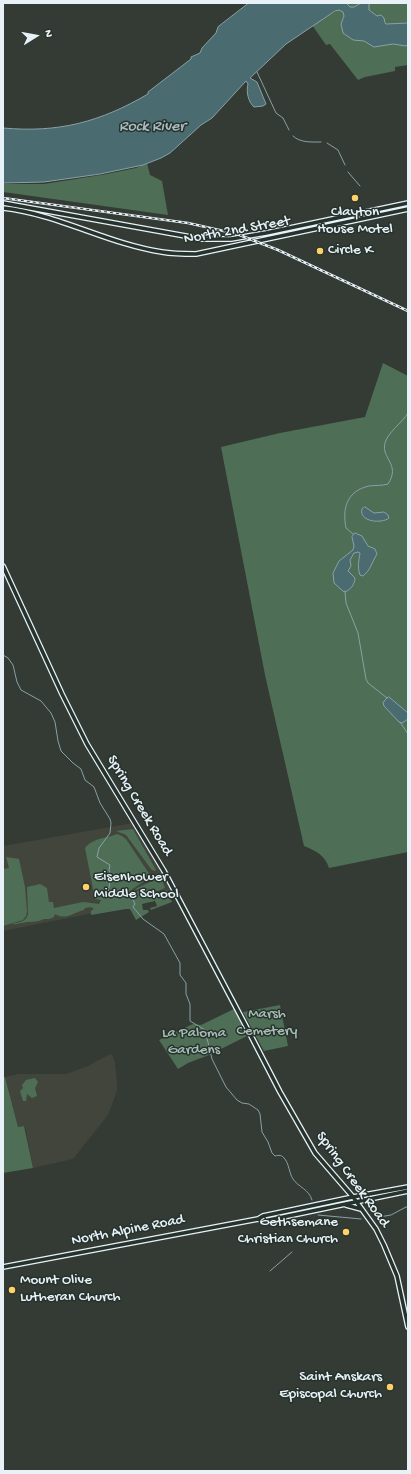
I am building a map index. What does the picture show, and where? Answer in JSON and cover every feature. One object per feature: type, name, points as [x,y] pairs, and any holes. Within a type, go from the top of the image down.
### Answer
[{"type":"main road","name":"North 2nd Street","points":[[3,203],[202,239],[219,240],[266,233],[408,203]]},
{"type":"main road","name":"North 2nd Street","points":[[3,208],[46,216],[148,249],[174,254],[196,254],[408,209]]},
{"type":"main road","name":"Spring Creek Road","points":[[3,566],[62,694],[87,744],[167,877],[280,1092],[315,1153],[353,1196],[376,1229],[397,1276],[408,1327]]},
{"type":"main road","name":"North Alpine Road","points":[[3,1268],[258,1219],[264,1216],[353,1196],[408,1187]]},
{"type":"main road","name":"North Alpine Road","points":[[258,1219],[264,1221],[408,1191]]},
{"type":"main road","points":[[343,1204],[362,1209]]},
{"type":"shaded area","name":"Eisenhower Middle School","points":[[133,823],[174,897],[3,931],[3,846]]},
{"type":"shaded area","points":[[110,1054],[115,1062],[117,1091],[108,1115],[73,1159],[33,1168],[25,1126],[18,1127],[5,1077],[18,1074],[66,1074],[88,1066]]},
{"type":"green space","points":[[348,3],[408,3],[408,65],[395,67],[395,71],[365,77],[358,80],[330,44],[326,45],[312,25]]},
{"type":"green space","points":[[147,163],[150,175],[162,181],[168,215],[3,192],[3,184],[44,184],[107,174],[136,168]]},
{"type":"green space","points":[[383,363],[408,376],[408,852],[329,868],[320,854],[304,846],[265,675],[221,447],[280,433],[365,417]]},
{"type":"green space","points":[[133,829],[156,870],[154,871],[151,869],[126,835],[116,831]]},
{"type":"green space","points":[[117,834],[126,839],[150,875],[146,880],[128,893],[132,896],[144,888],[135,890],[137,888],[161,877],[165,888],[158,891],[145,888],[157,893],[167,890],[172,902],[151,910],[150,908],[157,906],[155,901],[142,904],[143,910],[148,910],[149,912],[136,920],[130,909],[91,915],[91,911],[94,909],[91,907],[63,917],[55,914],[54,917],[49,919],[12,924],[22,921],[27,917],[27,887],[40,884],[47,888],[49,902],[53,902],[54,908],[83,902],[99,904],[101,900],[95,899],[85,848],[96,840]]},
{"type":"green space","points":[[6,857],[19,859],[25,887],[27,911],[23,920],[3,926],[3,869],[9,868]]},
{"type":"green space","name":"Marsh Cemetery","points":[[280,1005],[288,1046],[264,1051],[243,1012]]},
{"type":"green space","name":"La Paloma Gardens","points":[[234,1009],[247,1036],[178,1069],[159,1040],[193,1024],[201,1025]]},
{"type":"green space","points":[[5,1077],[18,1127],[24,1126],[33,1168],[3,1173],[3,1078]]},
{"type":"green space","points":[[35,1078],[38,1082],[35,1088],[37,1096],[32,1098],[27,1094],[26,1101],[23,1101],[20,1091],[23,1088],[22,1085],[26,1080]]},
{"type":"water","name":"Rock River","points":[[249,3],[346,3],[350,7],[354,7],[361,3],[369,3],[369,10],[377,16],[381,15],[386,24],[408,23],[408,44],[406,46],[393,44],[374,47],[364,41],[353,40],[343,33],[341,24],[344,16],[343,12],[339,10],[335,11],[286,44],[250,78],[257,82],[266,104],[263,106],[254,107],[252,105],[248,96],[248,84],[246,81],[212,118],[201,125],[170,153],[161,158],[143,165],[100,174],[44,182],[3,183],[3,128],[43,129],[61,127],[96,118],[130,104],[148,94],[148,92],[191,59],[191,57],[200,53],[202,48],[216,33],[218,27]]},
{"type":"water","points":[[365,507],[374,513],[384,512],[389,518],[381,521],[371,521],[364,517],[362,513],[362,509]]},
{"type":"water","points":[[355,533],[362,536],[368,546],[375,549],[377,554],[369,569],[363,576],[360,575],[358,564],[360,553],[354,553],[350,560],[351,566],[348,571],[355,578],[355,580],[350,589],[344,592],[334,583],[333,573],[339,561],[353,550],[354,546],[352,537]]},
{"type":"water","points":[[389,697],[408,713],[408,719],[402,723],[399,722],[384,706],[383,703]]},
{"type":"waterway","points":[[257,72],[276,113],[283,118],[289,130]]},
{"type":"waterway","points":[[293,136],[303,141],[321,142]]},
{"type":"waterway","points":[[327,143],[338,150],[345,165]]},
{"type":"waterway","points":[[348,172],[360,186]]},
{"type":"waterway","points":[[353,534],[346,528],[345,514],[348,501],[351,496],[362,488],[388,484],[391,477],[392,466],[386,453],[385,443],[389,435],[408,413]]},
{"type":"waterway","points":[[345,591],[346,603],[358,633],[366,679],[368,683],[387,698]]},
{"type":"waterway","points":[[3,655],[8,658],[13,665],[17,682],[21,690],[41,701],[51,713],[55,722],[61,751],[81,769],[85,780],[94,787],[100,803],[110,819],[110,833],[99,848],[97,857],[110,865],[109,870],[111,877],[108,892],[132,898],[135,904],[133,907],[143,919],[164,934],[180,963],[180,975],[186,983],[186,994],[190,1004],[190,1021],[205,1030],[212,1059],[226,1087],[237,1100],[242,1103],[249,1104],[258,1110],[260,1114],[262,1132],[272,1153],[275,1156],[283,1157],[286,1160],[293,1179],[311,1196],[312,1200]]},
{"type":"waterway","points":[[400,722],[408,734]]},
{"type":"waterway","points":[[379,1217],[391,1215],[408,1207]]},
{"type":"waterway","points":[[318,1215],[361,1219]]},
{"type":"waterway","points":[[270,1271],[292,1252]]},
{"type":"railway","points":[[3,198],[188,223],[237,234],[278,250],[408,311]]},
{"type":"place","name":"Clayton House Motel","points":[[355,198]]},
{"type":"place","name":"Circle K","points":[[320,251]]},
{"type":"place","name":"Eisenhower Middle School","points":[[86,887]]},
{"type":"place","name":"Gethsemane Christian Church","points":[[346,1232]]},
{"type":"place","name":"Mount Olive Lutheran Church","points":[[12,1290]]},
{"type":"place","name":"Saint Anskars Episcopal Church","points":[[390,1387]]}]
